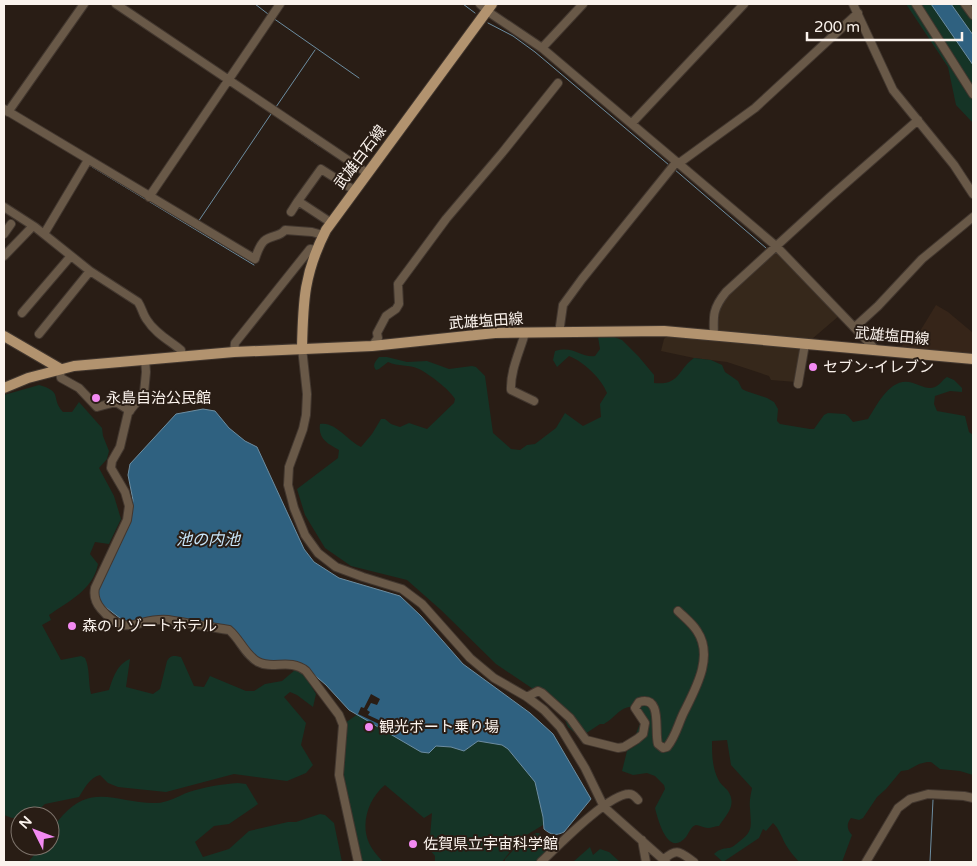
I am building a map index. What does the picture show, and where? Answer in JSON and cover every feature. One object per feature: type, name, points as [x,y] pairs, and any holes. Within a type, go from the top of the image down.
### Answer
[{"type":"main road","name":"武雄白石線","points":[[302,348],[303,302],[309,271],[316,250],[330,222],[487,6]]},
{"type":"main road","name":"武雄塩田線","points":[[4,388],[60,368],[182,356],[302,348],[372,346],[496,334],[640,331],[874,349],[973,359]]},
{"type":"main road","points":[[4,336],[60,368]]},
{"type":"street","points":[[84,4],[6,110],[255,259],[263,242],[282,234],[285,230],[312,232],[323,235]]},
{"type":"street","points":[[116,4],[366,173]]},
{"type":"street","points":[[149,196],[280,4]]},
{"type":"street","points":[[542,48],[583,4]]},
{"type":"street","points":[[632,123],[744,4]]},
{"type":"street","points":[[853,4],[893,90],[954,165],[973,194]]},
{"type":"street","points":[[916,4],[973,94]]},
{"type":"street","points":[[966,4],[973,15]]},
{"type":"street","points":[[487,6],[542,48],[632,123],[674,166],[776,246],[874,349]]},
{"type":"street","points":[[559,333],[563,305],[674,166],[755,108],[858,13]]},
{"type":"street","points":[[372,346],[378,338],[377,333],[386,316],[396,309],[399,304],[398,284],[446,219],[502,153],[558,82]]},
{"type":"street","points":[[714,336],[713,313],[719,300],[830,197],[918,120]]},
{"type":"street","points":[[44,234],[88,160]]},
{"type":"street","points":[[292,212],[321,169],[354,190]]},
{"type":"street","points":[[298,202],[330,222]]},
{"type":"street","points":[[4,207],[44,234],[70,257],[138,302],[152,327],[181,350],[182,356]]},
{"type":"street","points":[[855,327],[878,306],[922,259],[973,217]]},
{"type":"street","points":[[4,234],[11,224]]},
{"type":"street","points":[[4,256],[33,226]]},
{"type":"street","points":[[234,352],[235,343],[310,249],[316,250]]},
{"type":"street","points":[[22,313],[70,257]]},
{"type":"street","points":[[39,334],[90,271]]},
{"type":"street","points":[[526,334],[514,369],[511,390],[534,401]]},
{"type":"street","points":[[798,384],[805,344]]},
{"type":"street","points":[[302,348],[307,394],[306,415],[289,467],[288,485],[294,508],[305,535],[318,553],[336,567],[402,589],[422,604],[470,658],[494,678],[527,697],[544,710],[560,728],[586,768],[604,807],[664,861],[676,851],[694,862]]},
{"type":"street","points":[[146,359],[144,392],[130,411],[120,447],[112,461],[111,468],[125,492],[129,506],[128,513],[94,596],[98,605],[108,617],[127,627],[155,620],[166,620],[229,630],[235,635],[244,650],[257,662],[263,664],[299,665],[306,671],[339,715],[343,725],[339,775],[358,862]]},
{"type":"street","points":[[60,368],[61,378],[79,388],[97,407],[116,402],[130,411]]},
{"type":"street","points":[[527,697],[538,692],[542,693],[570,718],[586,740],[618,748],[624,747],[642,734],[644,723],[635,708],[639,702],[648,701],[653,704],[656,713],[658,744],[663,748],[667,747],[676,734],[696,687],[702,669],[704,654],[702,642],[696,629],[678,611]]},
{"type":"street","points":[[541,862],[609,802],[627,794],[632,795],[638,800]]},
{"type":"street","points":[[866,862],[898,808],[910,799],[928,794],[973,798]]},
{"type":"street","points":[[642,840],[646,862]]},
{"type":"shaded area","points":[[777,252],[840,315],[812,339],[717,332],[717,313],[728,294]]},
{"type":"shaded area","points":[[936,305],[948,312],[973,333],[973,355],[901,348],[906,338],[914,341]]},
{"type":"shaded area","points":[[668,335],[804,346],[796,382],[771,380],[769,376],[727,362],[661,351],[664,339]]},
{"type":"green space","points":[[906,4],[931,4],[973,65],[973,123],[956,105],[948,67]]},
{"type":"green space","points":[[951,4],[973,4],[973,35]]},
{"type":"green space","points":[[598,337],[614,337],[622,340],[654,375],[654,383],[669,382],[674,379],[694,358],[711,360],[722,365],[725,372],[738,381],[742,389],[774,402],[778,409],[777,421],[780,424],[810,429],[814,429],[824,415],[828,413],[845,414],[853,422],[868,419],[880,399],[891,387],[898,383],[913,383],[926,388],[932,388],[947,377],[954,380],[962,388],[962,392],[950,391],[935,396],[934,404],[937,411],[965,416],[969,432],[973,435],[973,775],[960,771],[940,769],[931,762],[919,764],[908,770],[901,771],[877,797],[863,818],[859,820],[851,818],[849,820],[848,827],[852,835],[842,862],[799,862],[773,823],[766,831],[763,829],[759,838],[723,862],[714,854],[732,847],[741,840],[748,833],[751,825],[750,803],[752,788],[731,765],[727,740],[712,741],[712,746],[716,774],[731,796],[732,801],[728,813],[719,826],[708,828],[696,825],[680,842],[674,843],[669,840],[661,828],[655,808],[665,789],[664,785],[655,776],[647,773],[633,775],[622,771],[627,751],[638,744],[642,735],[636,734],[642,717],[640,707],[628,707],[620,711],[609,721],[600,724],[585,734],[581,735],[574,732],[568,727],[562,713],[539,693],[496,664],[441,610],[407,580],[351,566],[325,548],[305,515],[297,489],[338,458],[339,450],[327,443],[322,437],[320,424],[331,425],[361,447],[381,419],[385,419],[391,424],[400,427],[409,423],[427,429],[454,403],[455,399],[448,391],[419,369],[388,362],[376,370],[374,365],[379,357],[407,362],[427,361],[449,369],[476,367],[485,376],[493,433],[511,449],[520,450],[527,445],[535,444],[556,428],[565,413],[583,426],[601,417],[600,404],[607,393],[596,376],[580,362],[569,356],[557,367],[553,360],[555,351],[562,350],[572,350],[595,356],[600,349]]},
{"type":"green space","points":[[39,385],[54,393],[57,403],[63,412],[72,412],[79,402],[102,428],[109,451],[107,459],[99,468],[114,496],[121,519],[109,544],[95,542],[90,554],[98,564],[86,588],[49,615],[51,620],[42,625],[61,660],[81,656],[85,658],[88,666],[91,694],[109,690],[119,668],[130,659],[126,687],[153,694],[160,689],[167,661],[173,656],[181,657],[194,686],[204,687],[210,676],[246,691],[254,691],[265,684],[282,681],[295,670],[303,673],[316,694],[313,707],[290,692],[284,697],[306,723],[301,745],[313,765],[306,773],[287,781],[234,774],[166,792],[118,787],[108,783],[100,775],[90,781],[79,797],[43,806],[10,806],[10,817],[4,815],[4,395]]},
{"type":"green space","points":[[358,714],[421,752],[429,753],[436,746],[451,747],[464,751],[478,741],[502,745],[508,749],[535,782],[543,825],[520,839],[502,862],[435,862],[435,856],[429,849],[432,813],[424,818],[385,785],[374,797],[368,811],[365,827],[370,846],[383,862],[363,862],[347,813],[342,785],[345,723]]},
{"type":"green space","points":[[246,784],[258,804],[229,824],[214,826],[195,842],[203,857],[229,849],[249,831],[288,822],[296,822],[320,814],[325,815],[334,823],[342,862],[28,862],[33,856],[60,856],[60,819],[74,805],[85,799],[107,797],[160,803],[189,792],[219,785]]},
{"type":"green space","points":[[539,833],[552,847],[536,862],[505,862],[505,859],[521,842]]},
{"type":"green space","points":[[590,847],[593,855],[600,849],[609,852],[620,862],[573,862]]},
{"type":"water","points":[[931,4],[951,4],[973,35],[973,65]]},
{"type":"water","name":"池の内池","points":[[203,409],[215,411],[229,428],[245,441],[257,447],[304,549],[314,562],[339,578],[400,596],[421,616],[463,664],[530,713],[553,734],[591,799],[564,832],[554,834],[544,829],[535,782],[508,749],[502,745],[478,741],[464,751],[451,747],[436,746],[429,753],[421,752],[349,710],[326,685],[304,666],[262,662],[257,659],[231,627],[161,616],[125,622],[99,602],[97,593],[99,587],[131,512],[133,500],[128,475],[130,464],[176,414]]},
{"type":"pier","points":[[371,694],[380,699],[377,705],[371,703],[367,710],[370,712],[368,715],[381,721],[379,724],[358,714],[361,707],[364,708]]},
{"type":"waterway","points":[[255,4],[268,14]]},
{"type":"waterway","points":[[463,4],[475,13]]},
{"type":"waterway","points":[[273,18],[359,78]]},
{"type":"waterway","points":[[488,23],[513,36],[535,52],[669,165]]},
{"type":"waterway","points":[[276,107],[315,50]]},
{"type":"waterway","points":[[198,222],[271,114]]},
{"type":"waterway","points":[[277,117],[319,146]]},
{"type":"waterway","points":[[89,165],[254,265]]},
{"type":"waterway","points":[[674,169],[766,248]]},
{"type":"waterway","points":[[930,862],[933,800]]},
{"type":"place","name":"セブン-イレブン","points":[[813,367]]},
{"type":"place","name":"永島自治公民館","points":[[96,398]]},
{"type":"place","name":"森のリゾートホテル","points":[[72,626]]},
{"type":"place","name":"観光ボート乗り場","points":[[369,727]]},
{"type":"place","name":"佐賀県立宇宙科学館","points":[[413,844]]}]
